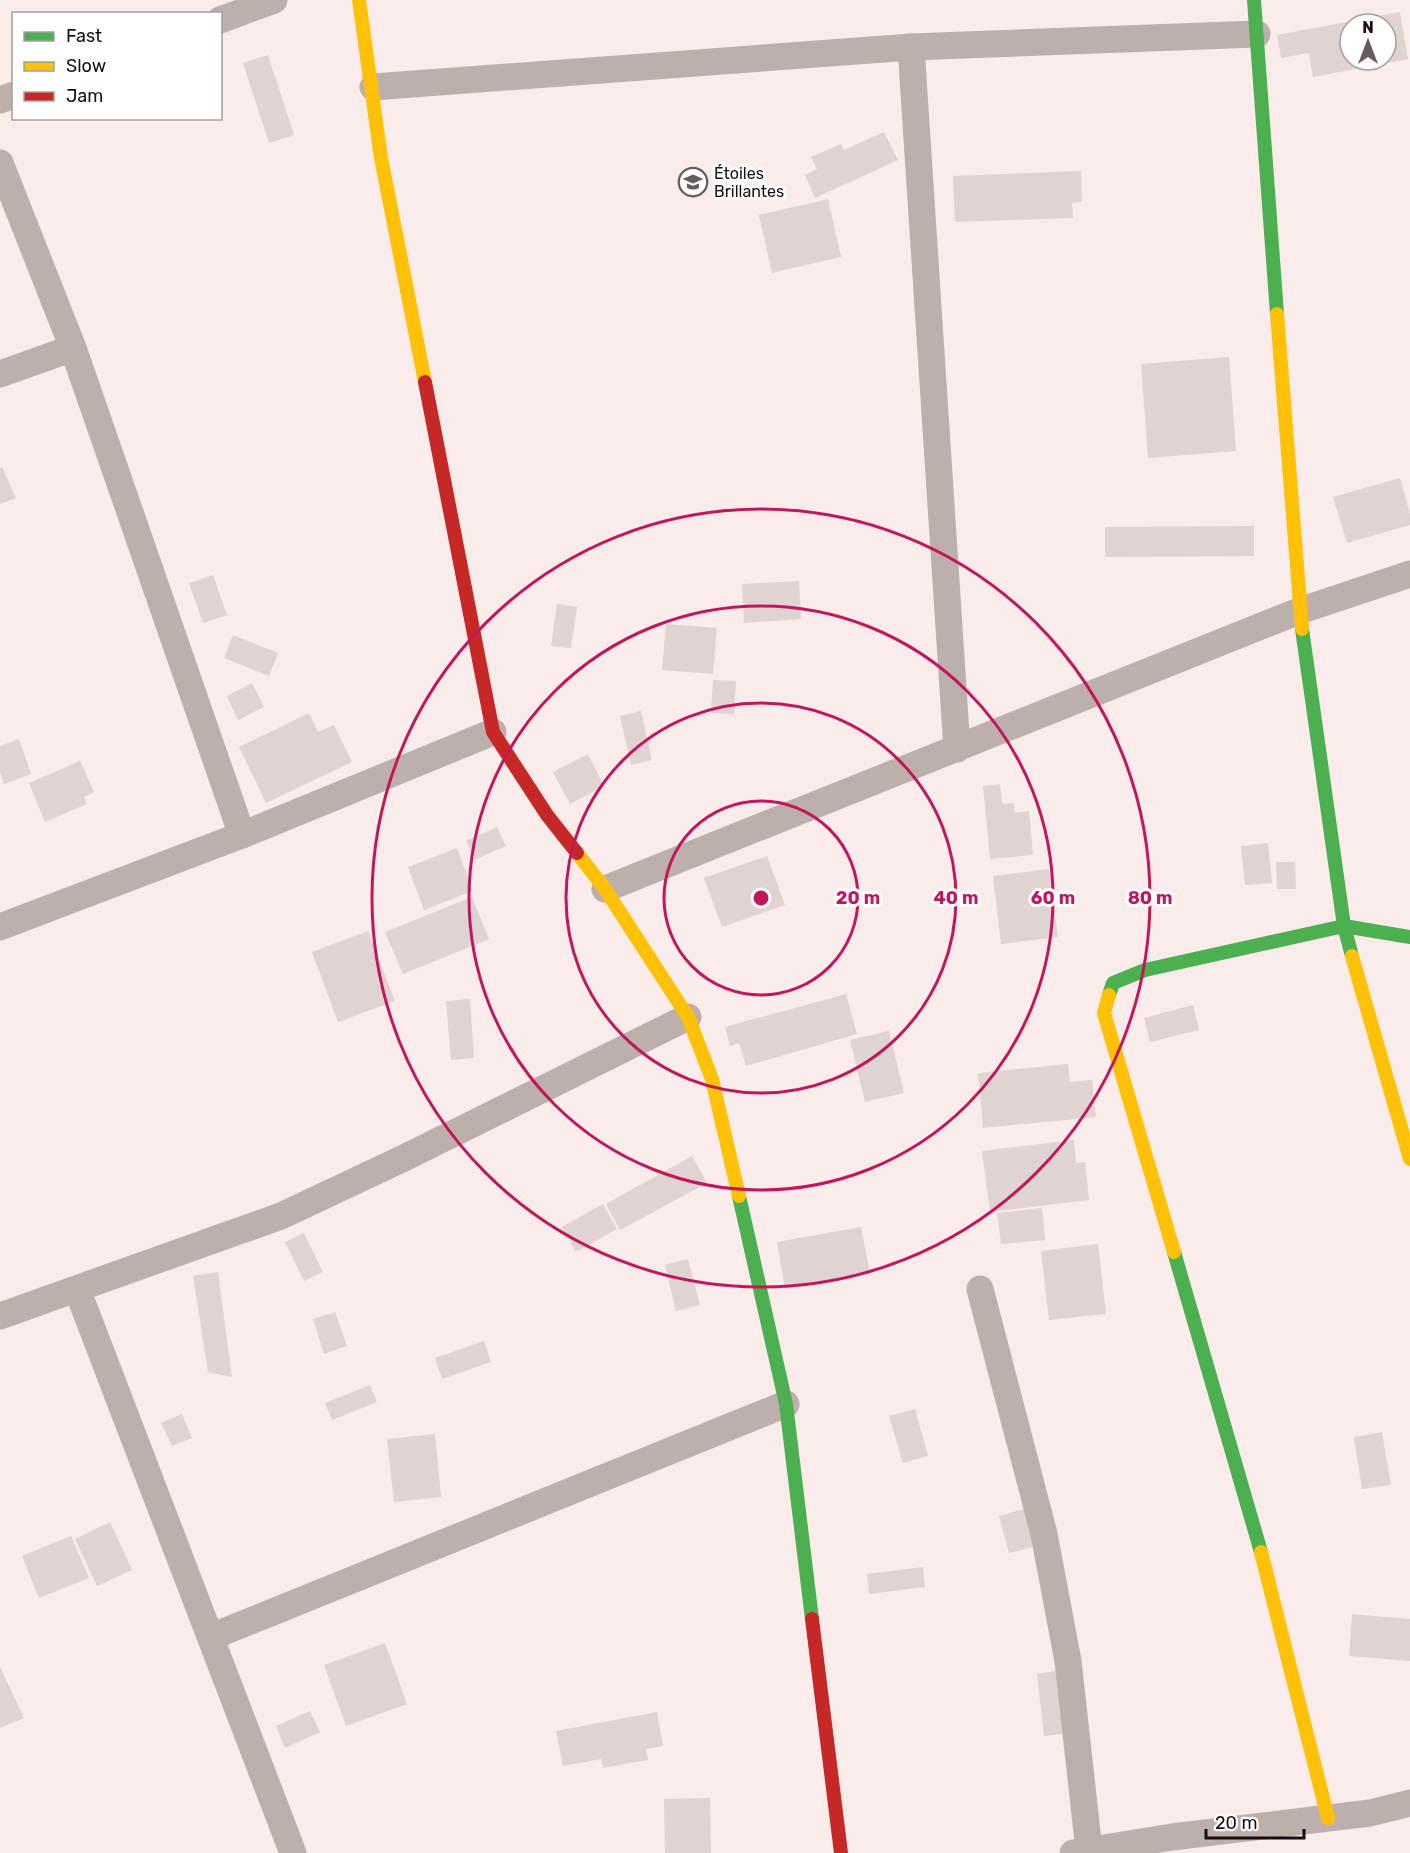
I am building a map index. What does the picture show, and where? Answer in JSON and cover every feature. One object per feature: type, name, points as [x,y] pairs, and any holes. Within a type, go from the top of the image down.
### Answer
[{"type":"street","points":[[222,19],[274,0]]},
{"type":"street","points":[[359,0],[373,87],[381,158],[493,732],[547,815],[605,889],[688,1017],[712,1079],[786,1404],[841,1853]]},
{"type":"street","points":[[1254,0],[1299,611],[1344,926],[1410,1159]]},
{"type":"street","points":[[373,87],[911,46],[1257,34]]},
{"type":"street","points":[[911,46],[957,749]]},
{"type":"street","points":[[0,163],[74,348],[242,835]]},
{"type":"street","points":[[0,374],[74,348]]},
{"type":"street","points":[[605,889],[1299,611],[1410,574]]},
{"type":"street","points":[[0,927],[242,835],[493,732]]},
{"type":"street","points":[[1328,1818],[1262,1555],[1104,1014],[1113,983],[1145,970],[1344,926],[1410,937]]},
{"type":"street","points":[[0,1316],[281,1216],[404,1158],[688,1017]]},
{"type":"street","points":[[77,1289],[293,1853]]},
{"type":"street","points":[[980,1289],[1044,1534],[1068,1661],[1080,1852],[1370,1813],[1410,1803]]},
{"type":"street","points":[[211,1637],[786,1404]]},
{"type":"building","points":[[1398,12],[1400,12],[1408,59],[1398,61]]},
{"type":"building","points":[[1338,24],[1339,72],[1313,77],[1309,53],[1281,58],[1277,35]]},
{"type":"building","points":[[268,55],[294,135],[269,143],[243,63]]},
{"type":"building","points":[[884,132],[898,160],[815,198],[805,175],[817,169],[811,157],[841,144],[844,150]]},
{"type":"building","points":[[1081,171],[1082,202],[1072,203],[1073,218],[955,222],[953,176]]},
{"type":"building","points":[[828,199],[841,257],[772,273],[759,215]]},
{"type":"building","points":[[1229,357],[1236,451],[1148,458],[1141,364]]},
{"type":"building","points":[[2,467],[16,498],[0,504],[0,468]]},
{"type":"building","points":[[1400,478],[1410,514],[1410,525],[1347,543],[1333,497]]},
{"type":"building","points":[[1254,526],[1254,556],[1105,557],[1105,527]]},
{"type":"building","points":[[213,575],[227,615],[203,623],[189,583]]},
{"type":"building","points":[[799,581],[801,619],[744,623],[742,584]]},
{"type":"building","points":[[557,604],[577,607],[571,648],[551,646]]},
{"type":"building","points":[[666,624],[717,628],[713,674],[662,670]]},
{"type":"building","points":[[233,635],[278,653],[269,676],[224,658]]},
{"type":"building","points":[[713,680],[736,681],[734,714],[711,713]]},
{"type":"building","points":[[252,683],[264,707],[238,720],[227,696]]},
{"type":"building","points":[[641,711],[652,760],[631,765],[620,716]]},
{"type":"building","points":[[309,713],[318,732],[334,725],[352,762],[266,803],[239,747]]},
{"type":"building","points":[[19,739],[31,774],[4,784],[0,773],[0,746]]},
{"type":"building","points":[[588,754],[604,786],[570,804],[553,772]]},
{"type":"building","points":[[80,761],[94,792],[84,797],[87,804],[45,822],[29,783]]},
{"type":"building","points":[[1000,784],[1002,804],[1014,803],[1015,813],[1029,811],[1033,855],[990,859],[983,786]]},
{"type":"building","points":[[497,827],[506,846],[474,860],[466,841]]},
{"type":"building","points":[[1268,843],[1272,883],[1245,885],[1241,846]]},
{"type":"building","points":[[457,848],[473,891],[424,910],[408,867]]},
{"type":"building","points":[[767,856],[785,905],[722,927],[704,878]]},
{"type":"building","points":[[1276,862],[1295,862],[1296,889],[1277,889]]},
{"type":"building","points":[[1049,869],[1058,937],[1001,944],[993,876]]},
{"type":"building","points":[[472,897],[489,939],[403,974],[385,932]]},
{"type":"building","points":[[368,931],[395,1001],[338,1022],[312,952]]},
{"type":"building","points":[[846,994],[857,1034],[746,1066],[739,1043],[730,1046],[725,1027]]},
{"type":"building","points":[[470,999],[474,1058],[451,1060],[446,1001]]},
{"type":"building","points":[[1193,1005],[1199,1030],[1150,1042],[1144,1018]]},
{"type":"building","points":[[889,1031],[904,1093],[865,1102],[850,1040]]},
{"type":"building","points":[[1068,1064],[1070,1082],[1092,1080],[1096,1117],[983,1128],[978,1073]]},
{"type":"building","points":[[1074,1140],[1076,1163],[1085,1162],[1089,1200],[990,1212],[982,1151]]},
{"type":"building","points":[[692,1156],[707,1183],[620,1230],[606,1204]]},
{"type":"building","points":[[603,1204],[617,1229],[576,1252],[562,1227]]},
{"type":"building","points":[[1042,1208],[1045,1240],[1001,1244],[997,1213]]},
{"type":"building","points":[[861,1227],[870,1273],[785,1289],[777,1242]]},
{"type":"building","points":[[304,1233],[323,1272],[304,1281],[285,1242]]},
{"type":"building","points":[[1098,1244],[1106,1314],[1049,1320],[1041,1251]]},
{"type":"building","points":[[688,1259],[700,1305],[676,1311],[665,1265]]},
{"type":"building","points":[[218,1272],[232,1377],[208,1372],[193,1276]]},
{"type":"building","points":[[335,1312],[347,1346],[324,1354],[313,1319]]},
{"type":"building","points":[[484,1341],[491,1362],[442,1379],[435,1358]]},
{"type":"building","points":[[370,1385],[377,1402],[332,1420],[325,1403]]},
{"type":"building","points":[[915,1409],[928,1456],[903,1463],[889,1416]]},
{"type":"building","points":[[182,1414],[192,1438],[172,1446],[161,1423]]},
{"type":"building","points":[[1382,1432],[1391,1485],[1362,1489],[1354,1437]]},
{"type":"building","points":[[435,1434],[441,1497],[394,1502],[387,1439]]},
{"type":"building","points":[[1028,1508],[1038,1546],[1009,1553],[999,1516]]},
{"type":"building","points":[[110,1522],[132,1570],[97,1586],[75,1539]]},
{"type":"building","points":[[71,1536],[89,1578],[39,1598],[22,1556]]},
{"type":"building","points":[[923,1567],[925,1587],[869,1594],[867,1574]]},
{"type":"building","points":[[1352,1614],[1410,1619],[1410,1661],[1349,1656]]},
{"type":"building","points":[[385,1643],[407,1704],[346,1726],[324,1665]]},
{"type":"building","points":[[0,1667],[24,1718],[0,1728]]},
{"type":"building","points":[[1056,1671],[1063,1734],[1044,1736],[1037,1674]]},
{"type":"building","points":[[310,1711],[320,1732],[285,1748],[276,1726]]},
{"type":"building","points":[[657,1712],[663,1746],[646,1749],[648,1760],[603,1768],[601,1759],[563,1766],[556,1731]]},
{"type":"building","points":[[710,1798],[711,1853],[665,1853],[664,1799]]},
{"type":"traffic: fast","points":[[1254,0],[1277,314]]},
{"type":"traffic: fast","points":[[1302,629],[1344,926],[1352,956]]},
{"type":"traffic: fast","points":[[1109,995],[1113,983],[1145,970],[1344,926],[1410,937]]},
{"type":"traffic: fast","points":[[739,1196],[786,1404],[812,1619]]},
{"type":"traffic: fast","points":[[1174,1252],[1261,1552]]},
{"type":"traffic: slow","points":[[359,0],[381,158],[425,382]]},
{"type":"traffic: slow","points":[[1277,314],[1302,629]]},
{"type":"traffic: slow","points":[[577,853],[605,889],[688,1017],[712,1079],[739,1196]]},
{"type":"traffic: slow","points":[[1352,956],[1410,1159]]},
{"type":"traffic: slow","points":[[1109,995],[1104,1013],[1174,1252]]},
{"type":"traffic: slow","points":[[1261,1552],[1328,1818]]},
{"type":"traffic: jam","points":[[425,382],[493,732],[547,815],[577,853]]},
{"type":"traffic: jam","points":[[812,1619],[841,1853]]},
{"type":"place","name":"Étoiles Brillantes","points":[[693,182]]}]
